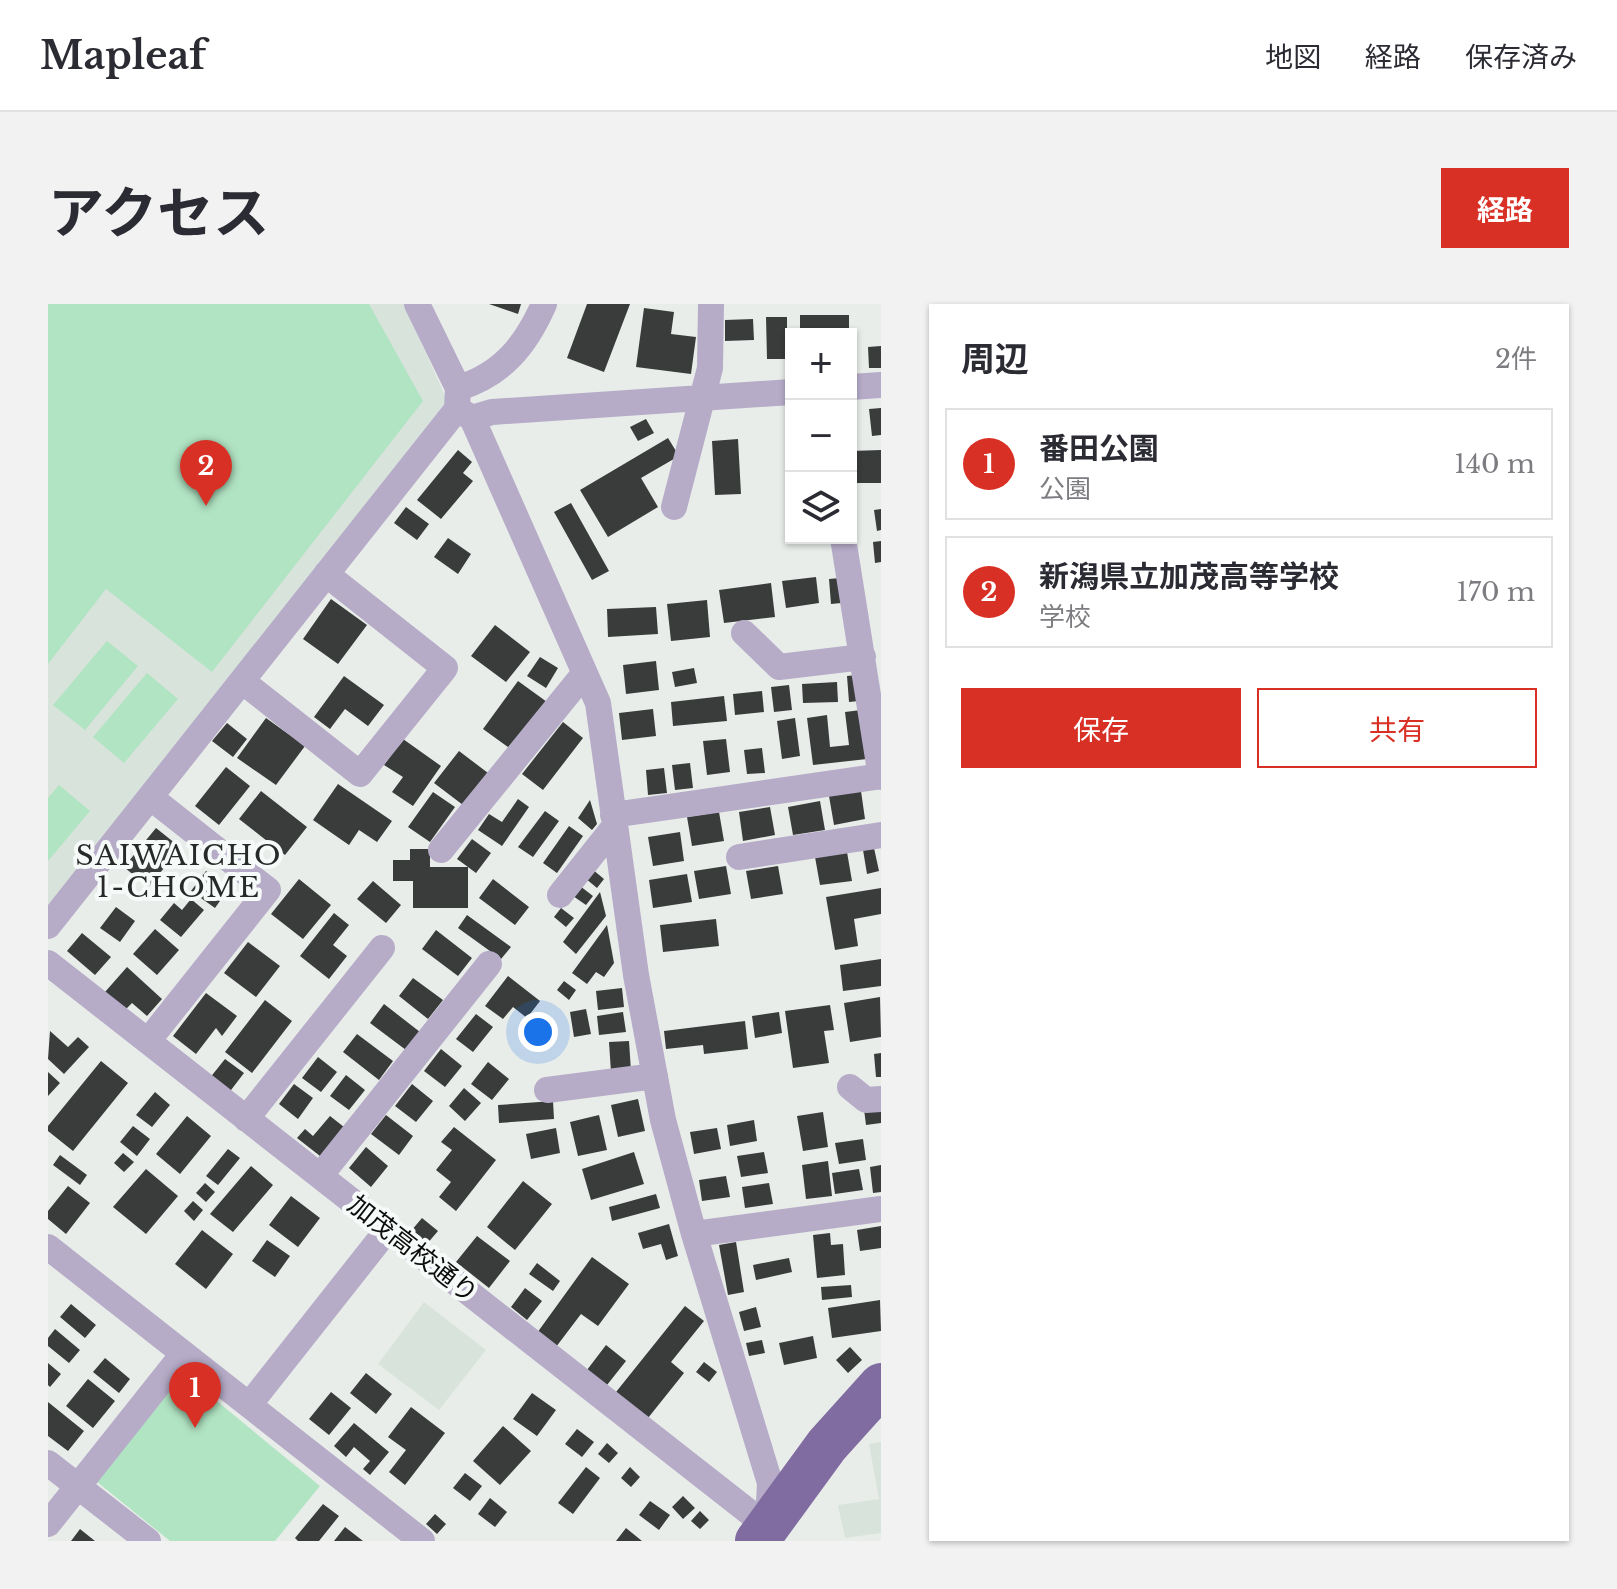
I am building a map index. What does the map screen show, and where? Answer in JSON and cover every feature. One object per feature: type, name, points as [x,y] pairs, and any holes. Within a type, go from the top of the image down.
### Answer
[{"type":"highway","points":[[765,1536],[827,1445],[881,1385]]},
{"type":"street","points":[[417,304],[598,703],[655,1076],[694,1234],[770,1483],[765,1536]]},
{"type":"street","points":[[48,926],[462,405],[528,339],[544,304]]},
{"type":"street","points":[[674,507],[685,477],[710,368],[711,304]]},
{"type":"street","points":[[857,387],[881,385]]},
{"type":"street","points":[[462,405],[492,412],[785,392]]},
{"type":"street","points":[[560,895],[614,821],[881,776],[844,544]]},
{"type":"street","points":[[242,681],[360,774],[445,668],[326,574]]},
{"type":"street","points":[[744,633],[779,667],[863,657]]},
{"type":"street","points":[[441,850],[584,674]]},
{"type":"street","points":[[148,1041],[268,890],[150,797]]},
{"type":"street","points":[[739,857],[881,835]]},
{"type":"street","points":[[246,1119],[382,948]]},
{"type":"street","name":"加茂高校通り","points":[[48,963],[388,1229],[765,1536]]},
{"type":"street","points":[[320,1176],[489,964]]},
{"type":"street","points":[[547,1090],[655,1076]]},
{"type":"street","points":[[850,1087],[866,1100],[881,1099]]},
{"type":"street","points":[[694,1234],[881,1209]]},
{"type":"street","points":[[249,1405],[388,1229]]},
{"type":"street","points":[[48,1247],[422,1541]]},
{"type":"street","points":[[48,1524],[183,1354]]},
{"type":"street","points":[[48,1463],[148,1541]]},
{"type":"shaded area","points":[[48,304],[404,304],[447,400],[48,910]]},
{"type":"shaded area","points":[[424,1302],[486,1350],[439,1410],[378,1364]]},
{"type":"shaded area","points":[[881,1442],[881,1533],[845,1538],[838,1505],[879,1499],[869,1444]]},
{"type":"green space","points":[[48,304],[369,304],[423,401],[212,672],[106,589],[48,664]]},
{"type":"green space","points":[[107,641],[138,666],[85,730],[53,705]]},
{"type":"green space","points":[[147,673],[178,699],[124,763],[93,737]]},
{"type":"green space","points":[[59,785],[90,811],[48,861],[48,798]]},
{"type":"green space","points":[[184,1374],[320,1486],[275,1541],[170,1541],[96,1481]]},
{"type":"building","points":[[489,304],[521,304],[518,314]]},
{"type":"building","points":[[587,304],[630,304],[604,372],[567,358]]},
{"type":"building","points":[[644,308],[674,312],[671,334],[696,337],[691,374],[636,367]]},
{"type":"building","points":[[800,315],[849,315],[849,328],[800,328]]},
{"type":"building","points":[[766,317],[787,317],[785,359],[767,359]]},
{"type":"building","points":[[753,319],[754,340],[725,341],[725,320]]},
{"type":"building","points":[[881,346],[881,368],[869,368],[868,347]]},
{"type":"building","points":[[881,408],[881,435],[872,436],[869,409]]},
{"type":"building","points":[[646,419],[654,433],[638,441],[630,427]]},
{"type":"building","points":[[668,438],[679,456],[641,478],[658,507],[608,537],[580,490]]},
{"type":"building","points":[[738,439],[741,494],[715,495],[712,441]]},
{"type":"building","points":[[458,450],[472,462],[463,473],[473,481],[441,519],[417,500]]},
{"type":"building","points":[[881,450],[881,483],[857,483],[857,451]]},
{"type":"building","points":[[571,503],[609,571],[592,580],[554,512]]},
{"type":"building","points":[[406,507],[429,524],[417,540],[394,523]]},
{"type":"building","points":[[881,509],[881,530],[877,531],[874,510]]},
{"type":"building","points":[[448,538],[471,554],[458,574],[434,557]]},
{"type":"building","points":[[881,541],[881,562],[875,563],[873,542]]},
{"type":"building","points":[[816,577],[819,603],[786,608],[782,581]]},
{"type":"building","points":[[840,578],[841,603],[831,604],[829,579]]},
{"type":"building","points":[[771,583],[775,617],[724,623],[719,590]]},
{"type":"building","points":[[331,599],[367,625],[338,664],[303,639]]},
{"type":"building","points":[[707,600],[710,637],[671,641],[667,604]]},
{"type":"building","points":[[656,607],[658,634],[608,637],[607,609]]},
{"type":"building","points":[[495,625],[530,652],[506,682],[471,656]]},
{"type":"building","points":[[540,657],[558,668],[546,688],[527,676]]},
{"type":"building","points":[[656,661],[659,690],[626,694],[623,665]]},
{"type":"building","points":[[694,668],[697,683],[675,687],[672,672]]},
{"type":"building","points":[[857,675],[859,701],[849,702],[847,676]]},
{"type":"building","points":[[344,676],[384,705],[368,726],[345,709],[330,729],[314,717]]},
{"type":"building","points":[[518,681],[547,702],[512,750],[483,729]]},
{"type":"building","points":[[837,682],[838,702],[803,703],[802,684]]},
{"type":"building","points":[[789,685],[792,710],[774,712],[771,687]]},
{"type":"building","points":[[762,691],[764,712],[735,715],[733,694]]},
{"type":"building","points":[[724,696],[727,721],[673,726],[671,702]]},
{"type":"building","points":[[653,709],[656,736],[622,740],[619,713]]},
{"type":"building","points":[[861,710],[867,759],[813,765],[807,718],[827,715],[830,747],[849,745],[845,712]]},
{"type":"building","points":[[266,718],[305,746],[276,785],[237,758]]},
{"type":"building","points":[[795,718],[800,756],[782,759],[777,721]]},
{"type":"building","points":[[563,722],[583,738],[543,790],[522,774]]},
{"type":"building","points":[[227,723],[247,739],[233,757],[212,741]]},
{"type":"building","points":[[403,739],[441,766],[413,806],[392,792],[403,777],[384,765]]},
{"type":"building","points":[[726,739],[730,772],[707,775],[703,741]]},
{"type":"building","points":[[762,748],[765,773],[747,774],[744,750]]},
{"type":"building","points":[[459,751],[488,773],[463,805],[434,783]]},
{"type":"building","points":[[690,763],[693,788],[675,790],[672,765]]},
{"type":"building","points":[[226,767],[250,786],[219,825],[195,806]]},
{"type":"building","points":[[664,768],[667,793],[648,795],[646,770]]},
{"type":"building","points":[[338,784],[392,821],[377,842],[359,830],[349,845],[313,820]]},
{"type":"building","points":[[261,791],[307,827],[285,855],[239,819]]},
{"type":"building","points":[[861,791],[865,819],[834,825],[829,796]]},
{"type":"building","points":[[433,792],[455,807],[430,842],[408,827]]},
{"type":"building","points":[[518,799],[529,807],[502,846],[478,830],[489,814],[502,822]]},
{"type":"building","points":[[590,800],[597,824],[592,830],[578,818]]},
{"type":"building","points":[[820,801],[825,830],[793,835],[788,807]]},
{"type":"building","points":[[770,807],[775,835],[743,841],[739,812]]},
{"type":"building","points":[[545,811],[559,821],[533,857],[518,847]]},
{"type":"building","points":[[719,812],[724,841],[692,846],[687,817]]},
{"type":"building","points":[[569,826],[583,836],[557,873],[543,863]]},
{"type":"building","points":[[156,828],[181,848],[148,887],[124,867]]},
{"type":"building","points":[[680,832],[684,861],[653,866],[648,837]]},
{"type":"building","points":[[472,839],[491,853],[476,873],[457,859]]},
{"type":"building","points":[[874,848],[879,871],[867,874],[863,850]]},
{"type":"building","points":[[410,849],[430,849],[430,867],[468,867],[468,908],[413,908],[413,881],[393,881],[393,860],[410,860]]},
{"type":"building","points":[[847,852],[852,881],[820,885],[815,857]]},
{"type":"building","points":[[726,866],[731,894],[699,899],[694,871]]},
{"type":"building","points":[[778,866],[783,894],[751,899],[746,871]]},
{"type":"building","points":[[592,869],[604,879],[597,888],[585,878]]},
{"type":"building","points":[[206,871],[229,888],[215,908],[191,891]]},
{"type":"building","points":[[687,874],[692,902],[653,908],[649,880]]},
{"type":"building","points":[[299,879],[331,905],[303,939],[271,914]]},
{"type":"building","points":[[493,879],[529,907],[515,925],[479,898]]},
{"type":"building","points":[[373,881],[401,905],[386,923],[357,899]]},
{"type":"building","points":[[580,886],[593,896],[586,905],[573,896]]},
{"type":"building","points":[[881,888],[881,914],[854,919],[858,946],[835,950],[826,897]]},
{"type":"building","points":[[600,892],[606,916],[576,954],[563,942]]},
{"type":"building","points":[[191,899],[204,910],[181,937],[160,920],[174,903],[182,910]]},
{"type":"building","points":[[116,907],[135,921],[120,942],[100,928]]},
{"type":"building","points":[[561,908],[574,918],[566,927],[554,917]]},
{"type":"building","points":[[334,913],[349,925],[333,945],[347,956],[329,979],[300,956]]},
{"type":"building","points":[[467,915],[511,947],[501,959],[458,928]]},
{"type":"building","points":[[716,919],[719,946],[663,952],[660,925]]},
{"type":"building","points":[[607,925],[614,963],[604,977],[596,972],[587,984],[572,973]]},
{"type":"building","points":[[155,929],[179,950],[157,975],[133,954]]},
{"type":"building","points":[[436,930],[472,958],[458,976],[422,949]]},
{"type":"building","points":[[82,933],[111,957],[95,975],[67,951]]},
{"type":"building","points":[[248,942],[280,966],[256,997],[224,973]]},
{"type":"building","points":[[881,959],[881,986],[843,991],[840,965]]},
{"type":"building","points":[[127,967],[162,999],[147,1016],[132,1003],[125,1010],[105,992]]},
{"type":"building","points":[[508,976],[540,1001],[527,1018],[513,1007],[503,1019],[485,1006]]},
{"type":"building","points":[[413,978],[443,1000],[428,1019],[399,996]]},
{"type":"building","points":[[564,981],[576,990],[569,1000],[557,990]]},
{"type":"building","points":[[622,988],[624,1007],[598,1010],[596,991]]},
{"type":"building","points":[[206,993],[237,1016],[222,1036],[216,1028],[196,1054],[173,1036]]},
{"type":"building","points":[[880,997],[881,1037],[850,1042],[844,1003]]},
{"type":"building","points":[[265,1000],[292,1021],[252,1073],[225,1052]]},
{"type":"building","points":[[384,1004],[420,1032],[406,1050],[370,1023]]},
{"type":"building","points":[[830,1005],[834,1030],[824,1031],[829,1063],[793,1068],[785,1011]]},
{"type":"building","points":[[586,1009],[591,1034],[574,1037],[570,1012]]},
{"type":"building","points":[[623,1012],[626,1032],[599,1035],[597,1016]]},
{"type":"building","points":[[779,1012],[782,1033],[755,1038],[752,1016]]},
{"type":"building","points":[[476,1014],[493,1027],[473,1052],[456,1039]]},
{"type":"building","points":[[745,1021],[748,1049],[704,1054],[703,1045],[666,1049],[664,1031]]},
{"type":"building","points":[[50,1031],[68,1047],[78,1037],[89,1047],[64,1074],[48,1059]]},
{"type":"building","points":[[357,1034],[393,1061],[379,1080],[343,1052]]},
{"type":"building","points":[[629,1041],[631,1071],[611,1072],[609,1042]]},
{"type":"building","points":[[441,1049],[462,1066],[445,1087],[424,1071]]},
{"type":"building","points":[[881,1053],[881,1077],[876,1077],[874,1054]]},
{"type":"building","points":[[318,1057],[337,1072],[321,1092],[302,1078]]},
{"type":"building","points":[[225,1059],[244,1073],[228,1094],[209,1079]]},
{"type":"building","points":[[101,1061],[128,1083],[73,1151],[48,1131],[48,1126]]},
{"type":"building","points":[[488,1062],[509,1079],[492,1100],[471,1084]]},
{"type":"building","points":[[48,1072],[60,1083],[48,1096]]},
{"type":"building","points":[[346,1075],[365,1090],[349,1110],[330,1096]]},
{"type":"building","points":[[294,1084],[313,1098],[298,1119],[279,1104]]},
{"type":"building","points":[[412,1084],[433,1101],[416,1122],[395,1106]]},
{"type":"building","points":[[464,1088],[481,1103],[465,1121],[449,1106]]},
{"type":"building","points":[[155,1092],[170,1105],[152,1127],[136,1115]]},
{"type":"building","points":[[638,1099],[645,1131],[618,1137],[611,1105]]},
{"type":"building","points":[[553,1101],[554,1119],[499,1123],[498,1105]]},
{"type":"building","points":[[881,1107],[881,1123],[866,1125],[864,1109]]},
{"type":"building","points":[[823,1112],[828,1147],[803,1151],[797,1116]]},
{"type":"building","points":[[386,1115],[413,1136],[399,1155],[371,1134]]},
{"type":"building","points":[[599,1115],[607,1150],[578,1156],[570,1122]]},
{"type":"building","points":[[187,1116],[211,1136],[180,1174],[156,1154]]},
{"type":"building","points":[[330,1116],[344,1127],[320,1156],[297,1138],[305,1129],[313,1136]]},
{"type":"building","points":[[754,1120],[757,1141],[730,1146],[727,1125]]},
{"type":"building","points":[[133,1126],[150,1139],[137,1156],[120,1142]]},
{"type":"building","points":[[454,1127],[496,1160],[456,1211],[439,1197],[451,1182],[436,1170],[452,1150],[441,1142]]},
{"type":"building","points":[[556,1128],[560,1153],[531,1159],[526,1134]]},
{"type":"building","points":[[717,1128],[721,1149],[694,1154],[690,1132]]},
{"type":"building","points":[[863,1139],[866,1160],[839,1164],[835,1143]]},
{"type":"building","points":[[366,1147],[388,1166],[371,1187],[349,1168]]},
{"type":"building","points":[[228,1149],[240,1158],[218,1185],[206,1176]]},
{"type":"building","points":[[634,1152],[644,1184],[591,1200],[582,1169]]},
{"type":"building","points":[[764,1152],[768,1173],[741,1177],[737,1156]]},
{"type":"building","points":[[123,1153],[134,1162],[124,1172],[114,1163]]},
{"type":"building","points":[[60,1155],[87,1175],[80,1185],[53,1165]]},
{"type":"building","points":[[828,1161],[832,1196],[806,1199],[802,1165]]},
{"type":"building","points":[[881,1165],[881,1192],[873,1193],[870,1167]]},
{"type":"building","points":[[251,1166],[273,1185],[233,1232],[210,1214]]},
{"type":"building","points":[[146,1169],[178,1196],[146,1234],[113,1207]]},
{"type":"building","points":[[859,1169],[863,1190],[835,1194],[832,1173]]},
{"type":"building","points":[[726,1176],[730,1197],[702,1201],[699,1180]]},
{"type":"building","points":[[523,1181],[552,1204],[515,1250],[487,1227]]},
{"type":"building","points":[[205,1183],[215,1192],[206,1202],[196,1193]]},
{"type":"building","points":[[769,1183],[773,1204],[745,1208],[742,1187]]},
{"type":"building","points":[[68,1186],[90,1203],[66,1234],[48,1219],[48,1211]]},
{"type":"building","points":[[656,1194],[660,1208],[612,1221],[609,1207]]},
{"type":"building","points":[[291,1196],[320,1218],[298,1247],[269,1225]]},
{"type":"building","points":[[193,1201],[203,1210],[194,1221],[184,1211]]},
{"type":"building","points":[[422,1218],[438,1231],[426,1245],[411,1231]]},
{"type":"building","points":[[669,1224],[678,1256],[666,1260],[661,1244],[643,1249],[638,1233]]},
{"type":"building","points":[[881,1226],[881,1248],[860,1251],[857,1230]]},
{"type":"building","points":[[202,1230],[233,1254],[206,1289],[175,1264]]},
{"type":"building","points":[[830,1233],[831,1245],[843,1244],[845,1275],[817,1278],[813,1235]]},
{"type":"building","points":[[477,1236],[510,1261],[489,1288],[456,1262]]},
{"type":"building","points":[[267,1240],[290,1256],[275,1277],[252,1261]]},
{"type":"building","points":[[736,1242],[744,1292],[728,1295],[719,1245]]},
{"type":"building","points":[[592,1257],[629,1284],[598,1326],[581,1314],[556,1347],[537,1333]]},
{"type":"building","points":[[789,1258],[792,1272],[756,1280],[753,1265]]},
{"type":"building","points":[[537,1263],[560,1281],[553,1291],[529,1274]]},
{"type":"building","points":[[851,1285],[852,1297],[822,1300],[821,1287]]},
{"type":"building","points":[[525,1288],[542,1301],[527,1320],[511,1307]]},
{"type":"building","points":[[880,1300],[881,1331],[832,1338],[828,1308]]},
{"type":"building","points":[[71,1304],[96,1325],[85,1338],[60,1317]]},
{"type":"building","points":[[685,1306],[704,1321],[671,1362],[684,1373],[648,1418],[616,1392]]},
{"type":"building","points":[[756,1307],[761,1327],[744,1331],[739,1312]]},
{"type":"building","points":[[55,1329],[80,1350],[69,1363],[48,1346],[48,1338]]},
{"type":"building","points":[[813,1336],[817,1358],[784,1365],[779,1343]]},
{"type":"building","points":[[762,1340],[765,1353],[749,1356],[746,1343]]},
{"type":"building","points":[[606,1345],[626,1361],[607,1385],[587,1370]]},
{"type":"building","points":[[850,1347],[862,1360],[848,1373],[836,1360]]},
{"type":"building","points":[[105,1358],[130,1379],[119,1393],[93,1372]]},
{"type":"building","points":[[704,1362],[717,1372],[709,1382],[696,1372]]},
{"type":"building","points":[[48,1363],[61,1374],[50,1387],[48,1385]]},
{"type":"building","points":[[366,1373],[392,1394],[376,1414],[350,1393]]},
{"type":"building","points":[[88,1379],[115,1401],[93,1428],[66,1406]]},
{"type":"building","points":[[331,1392],[351,1408],[329,1435],[309,1419]]},
{"type":"building","points":[[532,1393],[556,1410],[537,1436],[513,1419]]},
{"type":"building","points":[[48,1402],[84,1431],[68,1451],[48,1436]]},
{"type":"building","points":[[411,1407],[445,1433],[405,1485],[389,1472],[406,1450],[388,1437]]},
{"type":"building","points":[[354,1423],[389,1452],[370,1475],[363,1469],[370,1461],[354,1447],[346,1457],[334,1446]]},
{"type":"building","points":[[503,1426],[531,1451],[500,1485],[473,1461]]},
{"type":"building","points":[[577,1429],[594,1442],[582,1457],[565,1444]]},
{"type":"building","points":[[607,1443],[618,1453],[609,1463],[598,1454]]},
{"type":"building","points":[[586,1467],[600,1478],[573,1514],[558,1503]]},
{"type":"building","points":[[630,1467],[640,1477],[631,1487],[621,1478]]},
{"type":"building","points":[[465,1473],[482,1486],[470,1501],[453,1488]]},
{"type":"building","points":[[683,1496],[695,1508],[683,1519],[672,1507]]},
{"type":"building","points":[[490,1498],[507,1512],[495,1527],[478,1514]]},
{"type":"building","points":[[650,1501],[670,1515],[659,1530],[639,1515]]},
{"type":"building","points":[[323,1504],[339,1516],[319,1541],[298,1541],[295,1538]]},
{"type":"building","points":[[700,1511],[709,1520],[700,1529],[691,1521]]},
{"type":"building","points":[[435,1514],[446,1524],[437,1534],[426,1524]]},
{"type":"building","points":[[345,1527],[363,1541],[334,1541]]},
{"type":"building","points":[[626,1528],[642,1541],[616,1541]]},
{"type":"building","points":[[80,1529],[95,1541],[71,1541]]},
{"type":"place","name":"新潟県立加茂高等学校","points":[[206,506]]},
{"type":"place","name":"番田公園","points":[[195,1428]]},
{"type":"district","name":"SAIWAICHO 1-CHOME","points":[[179,871]]}]
